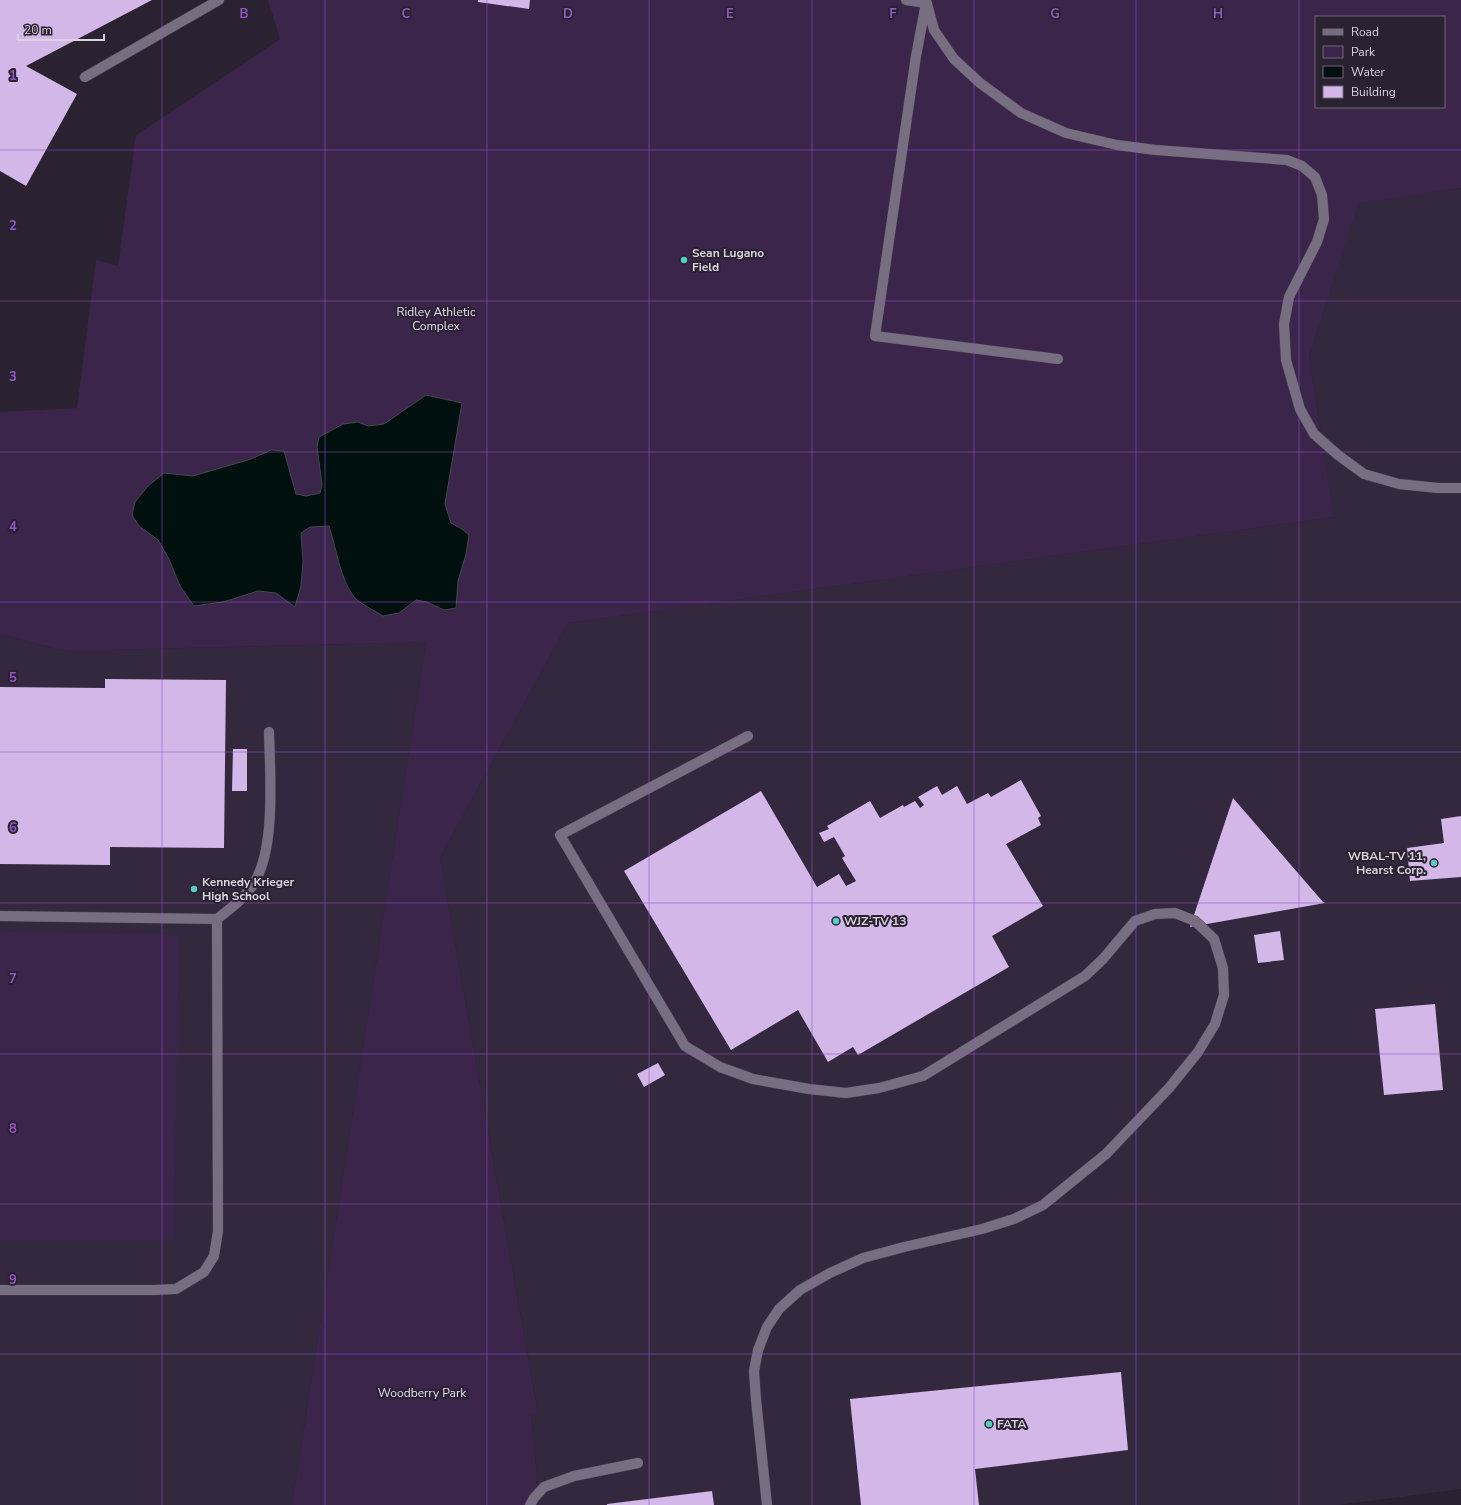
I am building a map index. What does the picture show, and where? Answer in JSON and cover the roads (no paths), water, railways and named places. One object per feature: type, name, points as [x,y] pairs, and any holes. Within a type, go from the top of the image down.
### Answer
[{"type":"street","points":[[85,77],[218,0]]},
{"type":"street","points":[[906,0],[926,1]]},
{"type":"street","points":[[926,1],[915,64],[875,336],[1058,359]]},
{"type":"street","points":[[926,1],[934,30],[954,59],[980,83],[1020,114],[1066,133],[1117,145],[1287,160],[1302,166],[1315,177],[1322,195],[1324,219],[1317,242],[1289,297],[1284,324],[1286,360],[1300,409],[1314,434],[1338,455],[1364,474],[1399,484],[1438,488],[1461,488]]},
{"type":"street","points":[[0,916],[217,919],[246,894],[260,869],[266,846],[270,804],[269,732]]},
{"type":"street","points":[[748,736],[560,835],[684,1046],[720,1068],[753,1079],[809,1090],[846,1093],[878,1088],[923,1076],[1085,976],[1103,959],[1135,921],[1156,914],[1175,913],[1195,921],[1214,939],[1223,968],[1224,995],[1215,1024],[1198,1052],[1169,1088],[1106,1154],[1043,1205],[1014,1219],[982,1229],[863,1258],[830,1273],[800,1290],[779,1309],[767,1326],[758,1350],[754,1371],[767,1505]]},
{"type":"street","points":[[0,1290],[176,1289],[204,1272],[214,1256],[218,1231],[217,919]]},
{"type":"street","points":[[530,1505],[544,1487],[574,1476],[638,1463]]},
{"type":"water","points":[[426,395],[462,403],[445,504],[451,523],[469,535],[466,554],[458,581],[456,608],[444,610],[427,602],[416,600],[399,613],[383,616],[363,604],[354,597],[345,581],[329,526],[310,527],[301,533],[303,562],[301,586],[295,607],[276,593],[258,591],[223,602],[194,606],[180,586],[169,559],[158,540],[139,526],[132,515],[135,502],[148,486],[164,473],[193,476],[251,459],[271,450],[284,451],[296,494],[306,496],[320,493],[322,485],[317,447],[319,437],[343,424],[358,422],[368,426],[384,424]]},
{"type":"place","name":"Sean Lugano Field","points":[[684,260]]},
{"type":"place","name":"WBAL-TV 11, Hearst Corp.","points":[[1434,863]]},
{"type":"place","name":"Kennedy Krieger High School","points":[[194,889]]},
{"type":"place","name":"WJZ-TV 13","points":[[836,921]]},
{"type":"place","name":"FATA","points":[[989,1424]]},
{"type":"park label","name":"Ridley Athletic Complex","points":[[436,319]]},
{"type":"park label","name":"Woodberry Park","points":[[422,1393]]}]
